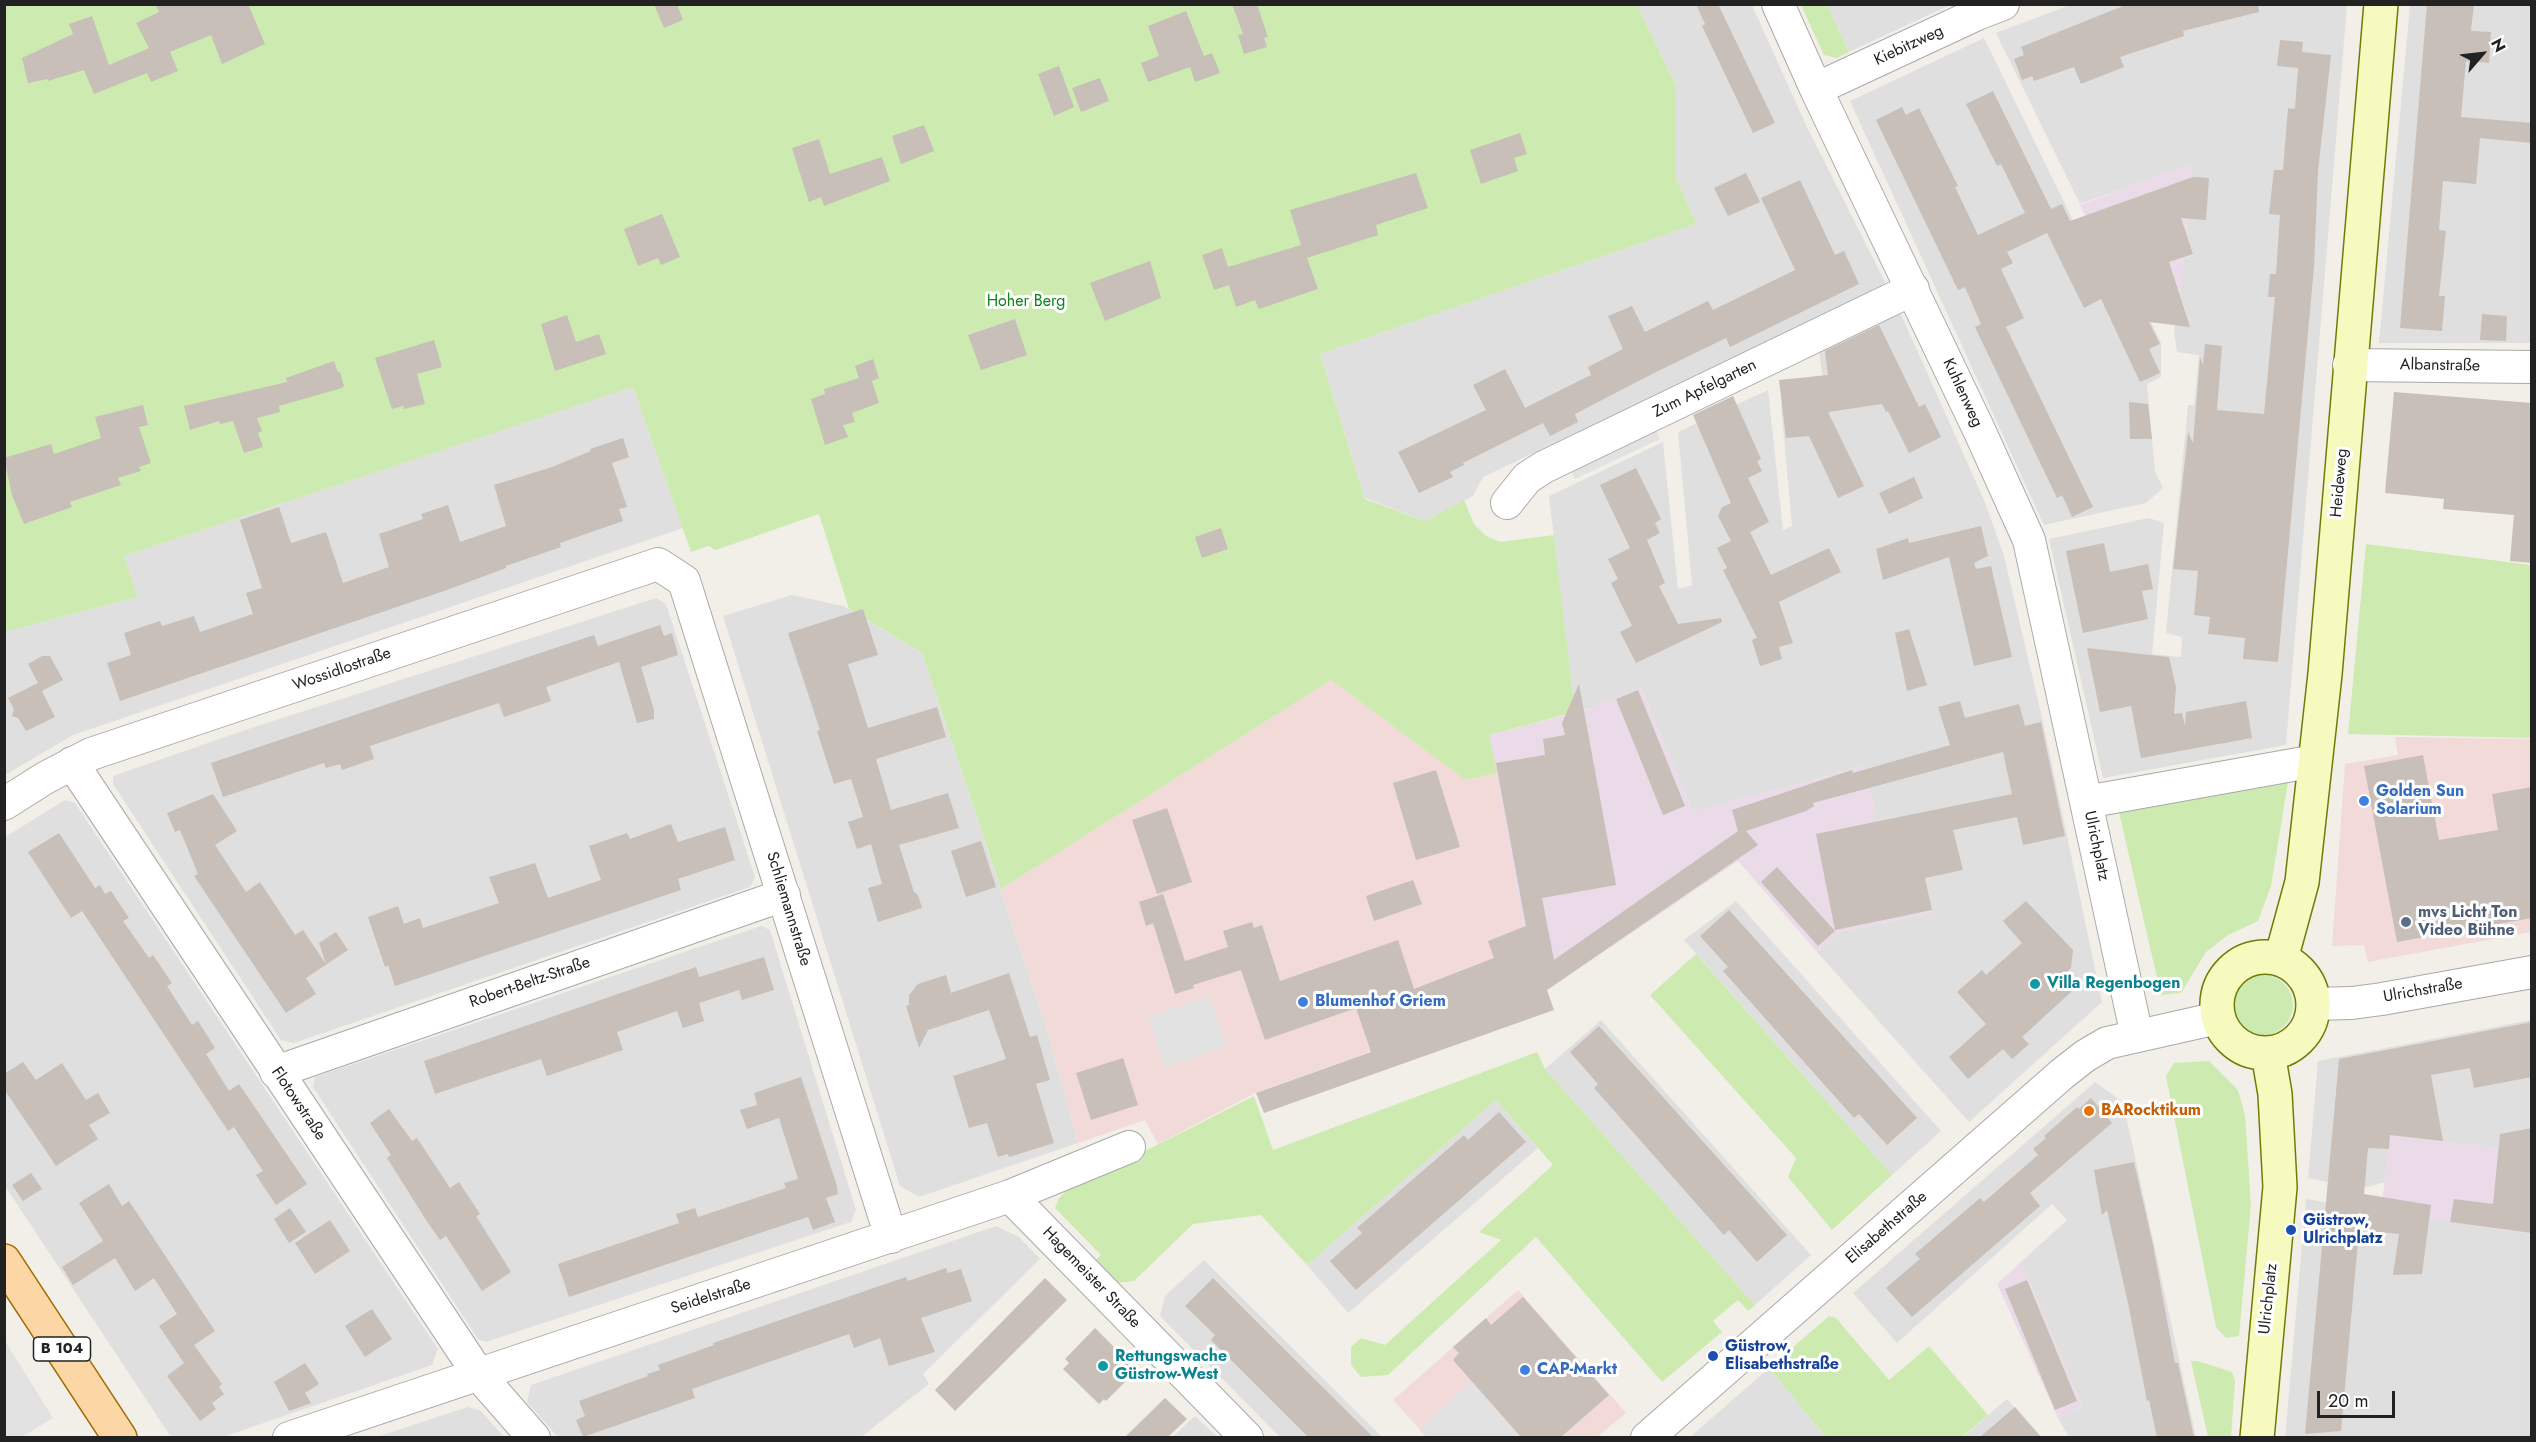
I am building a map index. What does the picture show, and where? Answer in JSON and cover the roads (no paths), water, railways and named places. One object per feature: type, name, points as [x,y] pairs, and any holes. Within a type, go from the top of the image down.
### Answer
[{"type":"main road","name":"B 104","points":[[4,1261],[120,1437]]},
{"type":"street","name":"Kuhlenweg","points":[[1778,4],[2029,540],[2086,802]]},
{"type":"street","name":"Kiebitzweg","points":[[1816,89],[2003,4]]},
{"type":"street","name":"Heideweg","points":[[2281,959],[2301,882],[2325,674],[2349,365],[2381,4]]},
{"type":"street","name":"Zum Apfelgarten","points":[[1507,503],[1527,478],[1544,467],[1913,290]]},
{"type":"street","name":"Albanstraße","points":[[2349,365],[2532,367]]},
{"type":"street","name":"Wossidlostraße","points":[[4,804],[72,763],[102,751],[658,564],[684,581]]},
{"type":"street","name":"Schliemannstraße","points":[[684,581],[891,1237]]},
{"type":"street","name":"Ulrichplatz","points":[[2137,1036],[2086,802],[2315,761]]},
{"type":"street","name":"Flotowstraße","points":[[72,763],[479,1375],[534,1437]]},
{"type":"street","name":"Robert-Beltz-Straße","points":[[276,1072],[784,895]]},
{"type":"street","points":[[2266,956],[2281,959],[2294,966],[2304,976],[2311,989],[2313,1004],[2311,1018],[2305,1031],[2295,1042],[2283,1050],[2268,1053],[2255,1052],[2237,1044],[2223,1030],[2218,1018],[2216,1003],[2219,988],[2226,975],[2237,964],[2251,958],[2266,956]]},
{"type":"street","name":"Ulrichstraße","points":[[2313,1004],[2362,1002],[2532,972]]},
{"type":"street","points":[[2137,1036],[2218,1018]]},
{"type":"street","name":"Elisabethstraße","points":[[1647,1437],[2062,1074],[2107,1043],[2137,1036]]},
{"type":"street","name":"Ulrichplatz","points":[[2257,1437],[2280,1187],[2275,1094],[2268,1053]]},
{"type":"street","name":"Seidelstraße","points":[[289,1437],[1010,1196],[1129,1147]]},
{"type":"street","name":"Hagemeister Straße","points":[[1010,1196],[1247,1437]]},
{"type":"place","name":"Golden Sun Solarium","points":[[2364,801]]},
{"type":"place","name":"mvs Licht Ton Video Bühne","points":[[2406,922]]},
{"type":"place","name":"Villa Regenbogen","points":[[2035,984]]},
{"type":"place","name":"Blumenhof Griem","points":[[1303,1002]]},
{"type":"place","name":"BARocktikum","points":[[2089,1111]]},
{"type":"place","name":"Güstrow, Ulrichplatz","points":[[2291,1230]]},
{"type":"place","name":"Güstrow, Elisabethstraße","points":[[1713,1356]]},
{"type":"place","name":"Rettungswache Güstrow-West","points":[[1103,1366]]},
{"type":"place","name":"CAP-Markt","points":[[1525,1370]]},
{"type":"park label","name":"Hoher Berg","points":[[1026,302]]}]
